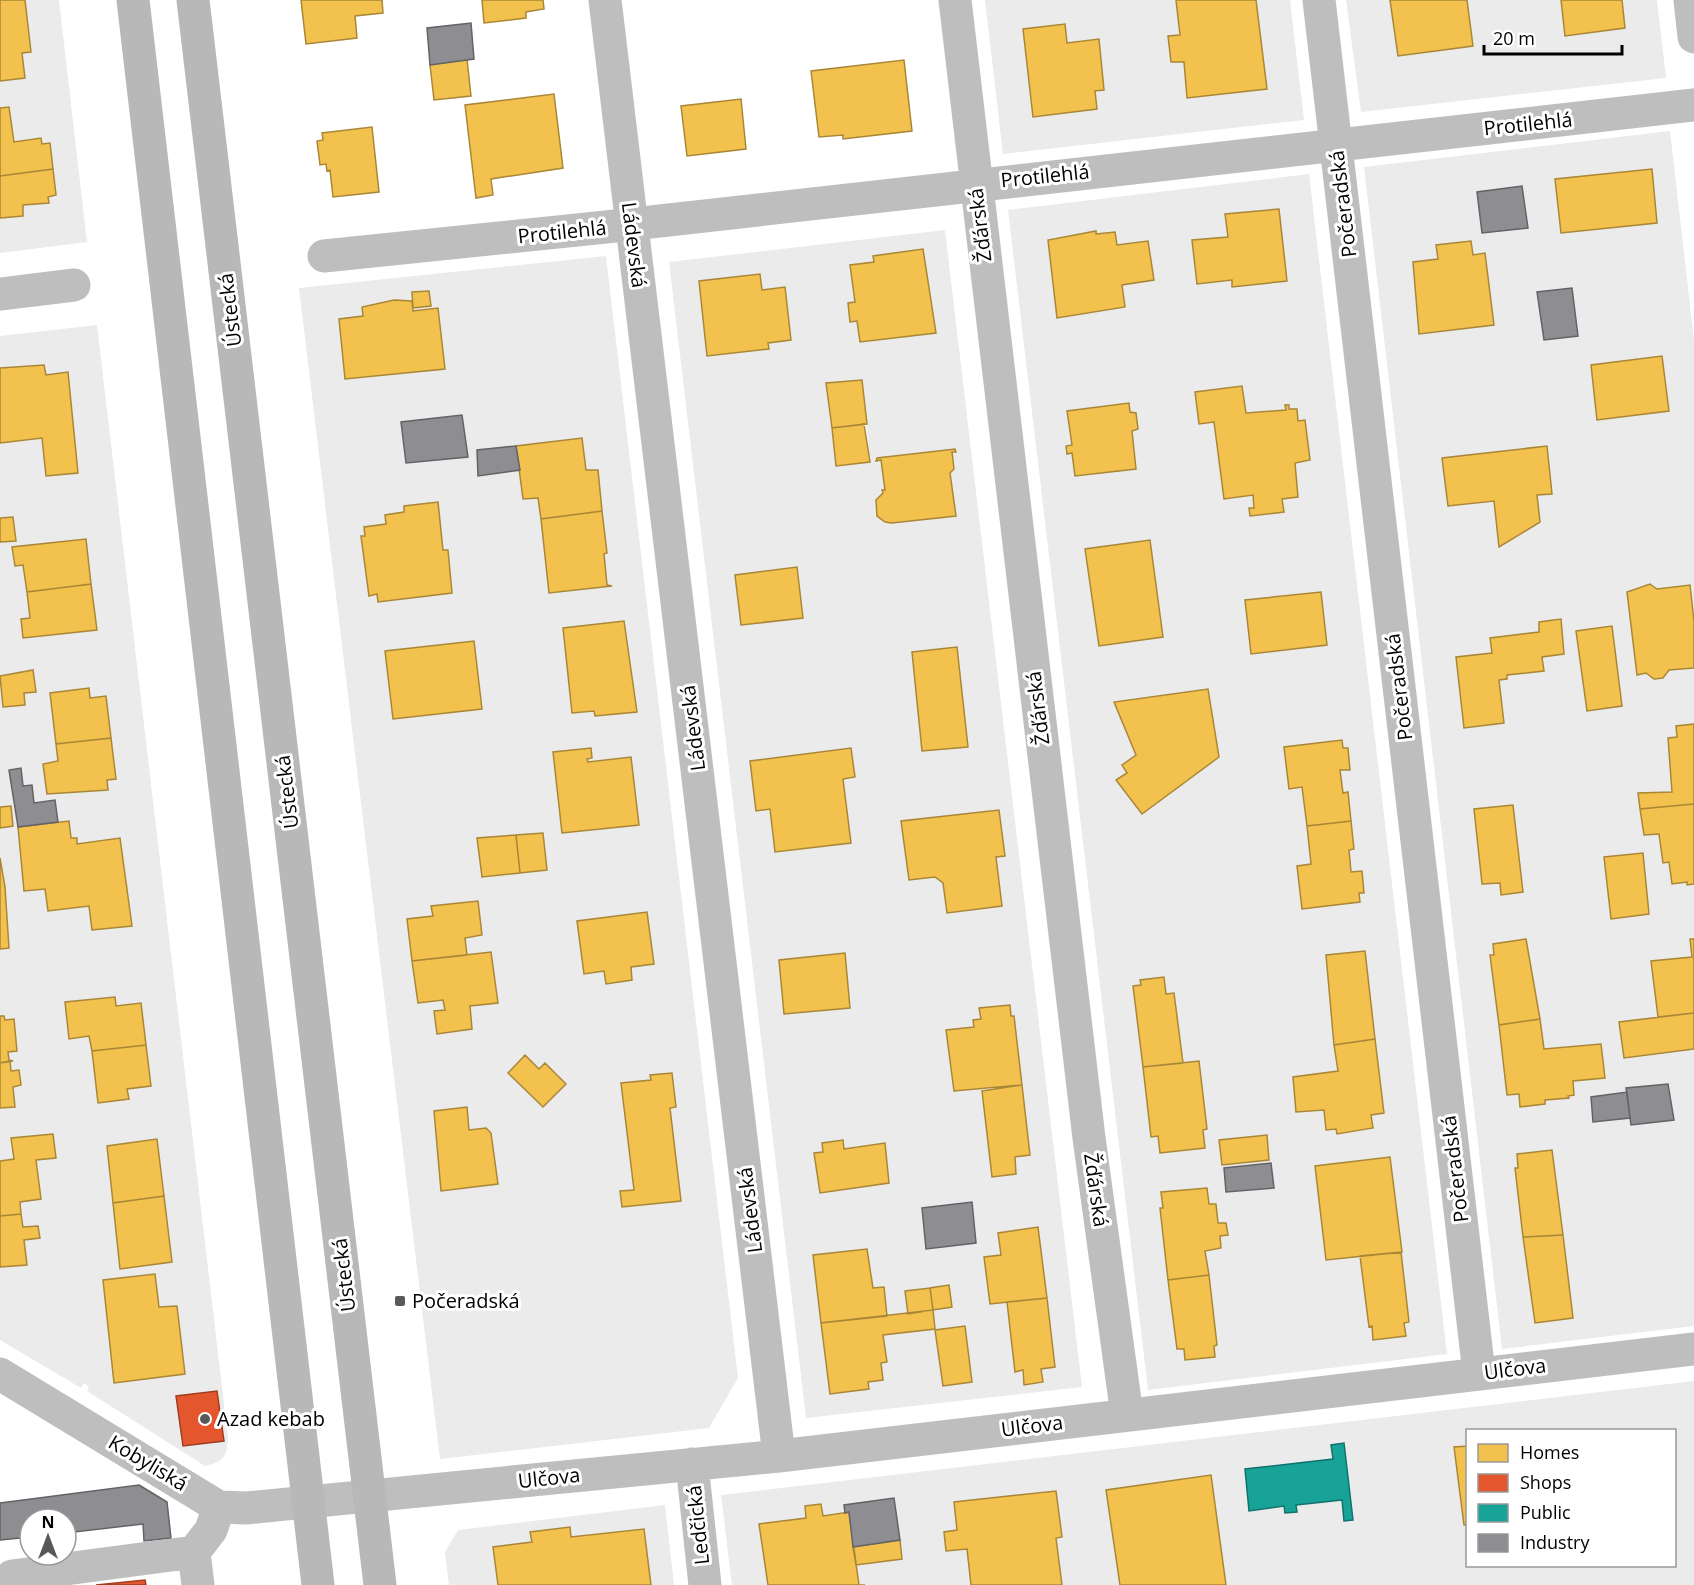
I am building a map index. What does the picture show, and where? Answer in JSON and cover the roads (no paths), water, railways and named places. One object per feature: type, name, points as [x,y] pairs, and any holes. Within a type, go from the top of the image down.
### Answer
[{"type":"main road","points":[[133,0],[318,1585]]},
{"type":"main road","name":"Ústecká","points":[[193,0],[380,1585]]},
{"type":"street","name":"Ládevská","points":[[605,0],[779,1456]]},
{"type":"street","name":"Žďárská","points":[[955,0],[1087,1126],[1127,1415]]},
{"type":"street","name":"Počeradská","points":[[1319,0],[1479,1373]]},
{"type":"street","points":[[1690,0],[1694,37]]},
{"type":"street","name":"Protilehlá","points":[[324,256],[632,224],[1694,105]]},
{"type":"street","points":[[0,294],[74,285]]},
{"type":"street","name":"Ulčova","points":[[308,1502],[779,1456],[1694,1349]]},
{"type":"street","name":"Kobyliská","points":[[0,1374],[219,1507],[246,1508],[308,1502]]},
{"type":"street","name":"Ledčická","points":[[692,1464],[705,1585]]},
{"type":"street","points":[[198,1585],[194,1552],[211,1530],[219,1507]]},
{"type":"street","points":[[14,1585],[12,1576],[194,1552]]},
{"type":"place","name":"Počeradská","points":[[400,1301]]},
{"type":"place","name":"Azad kebab","points":[[205,1419]]}]
